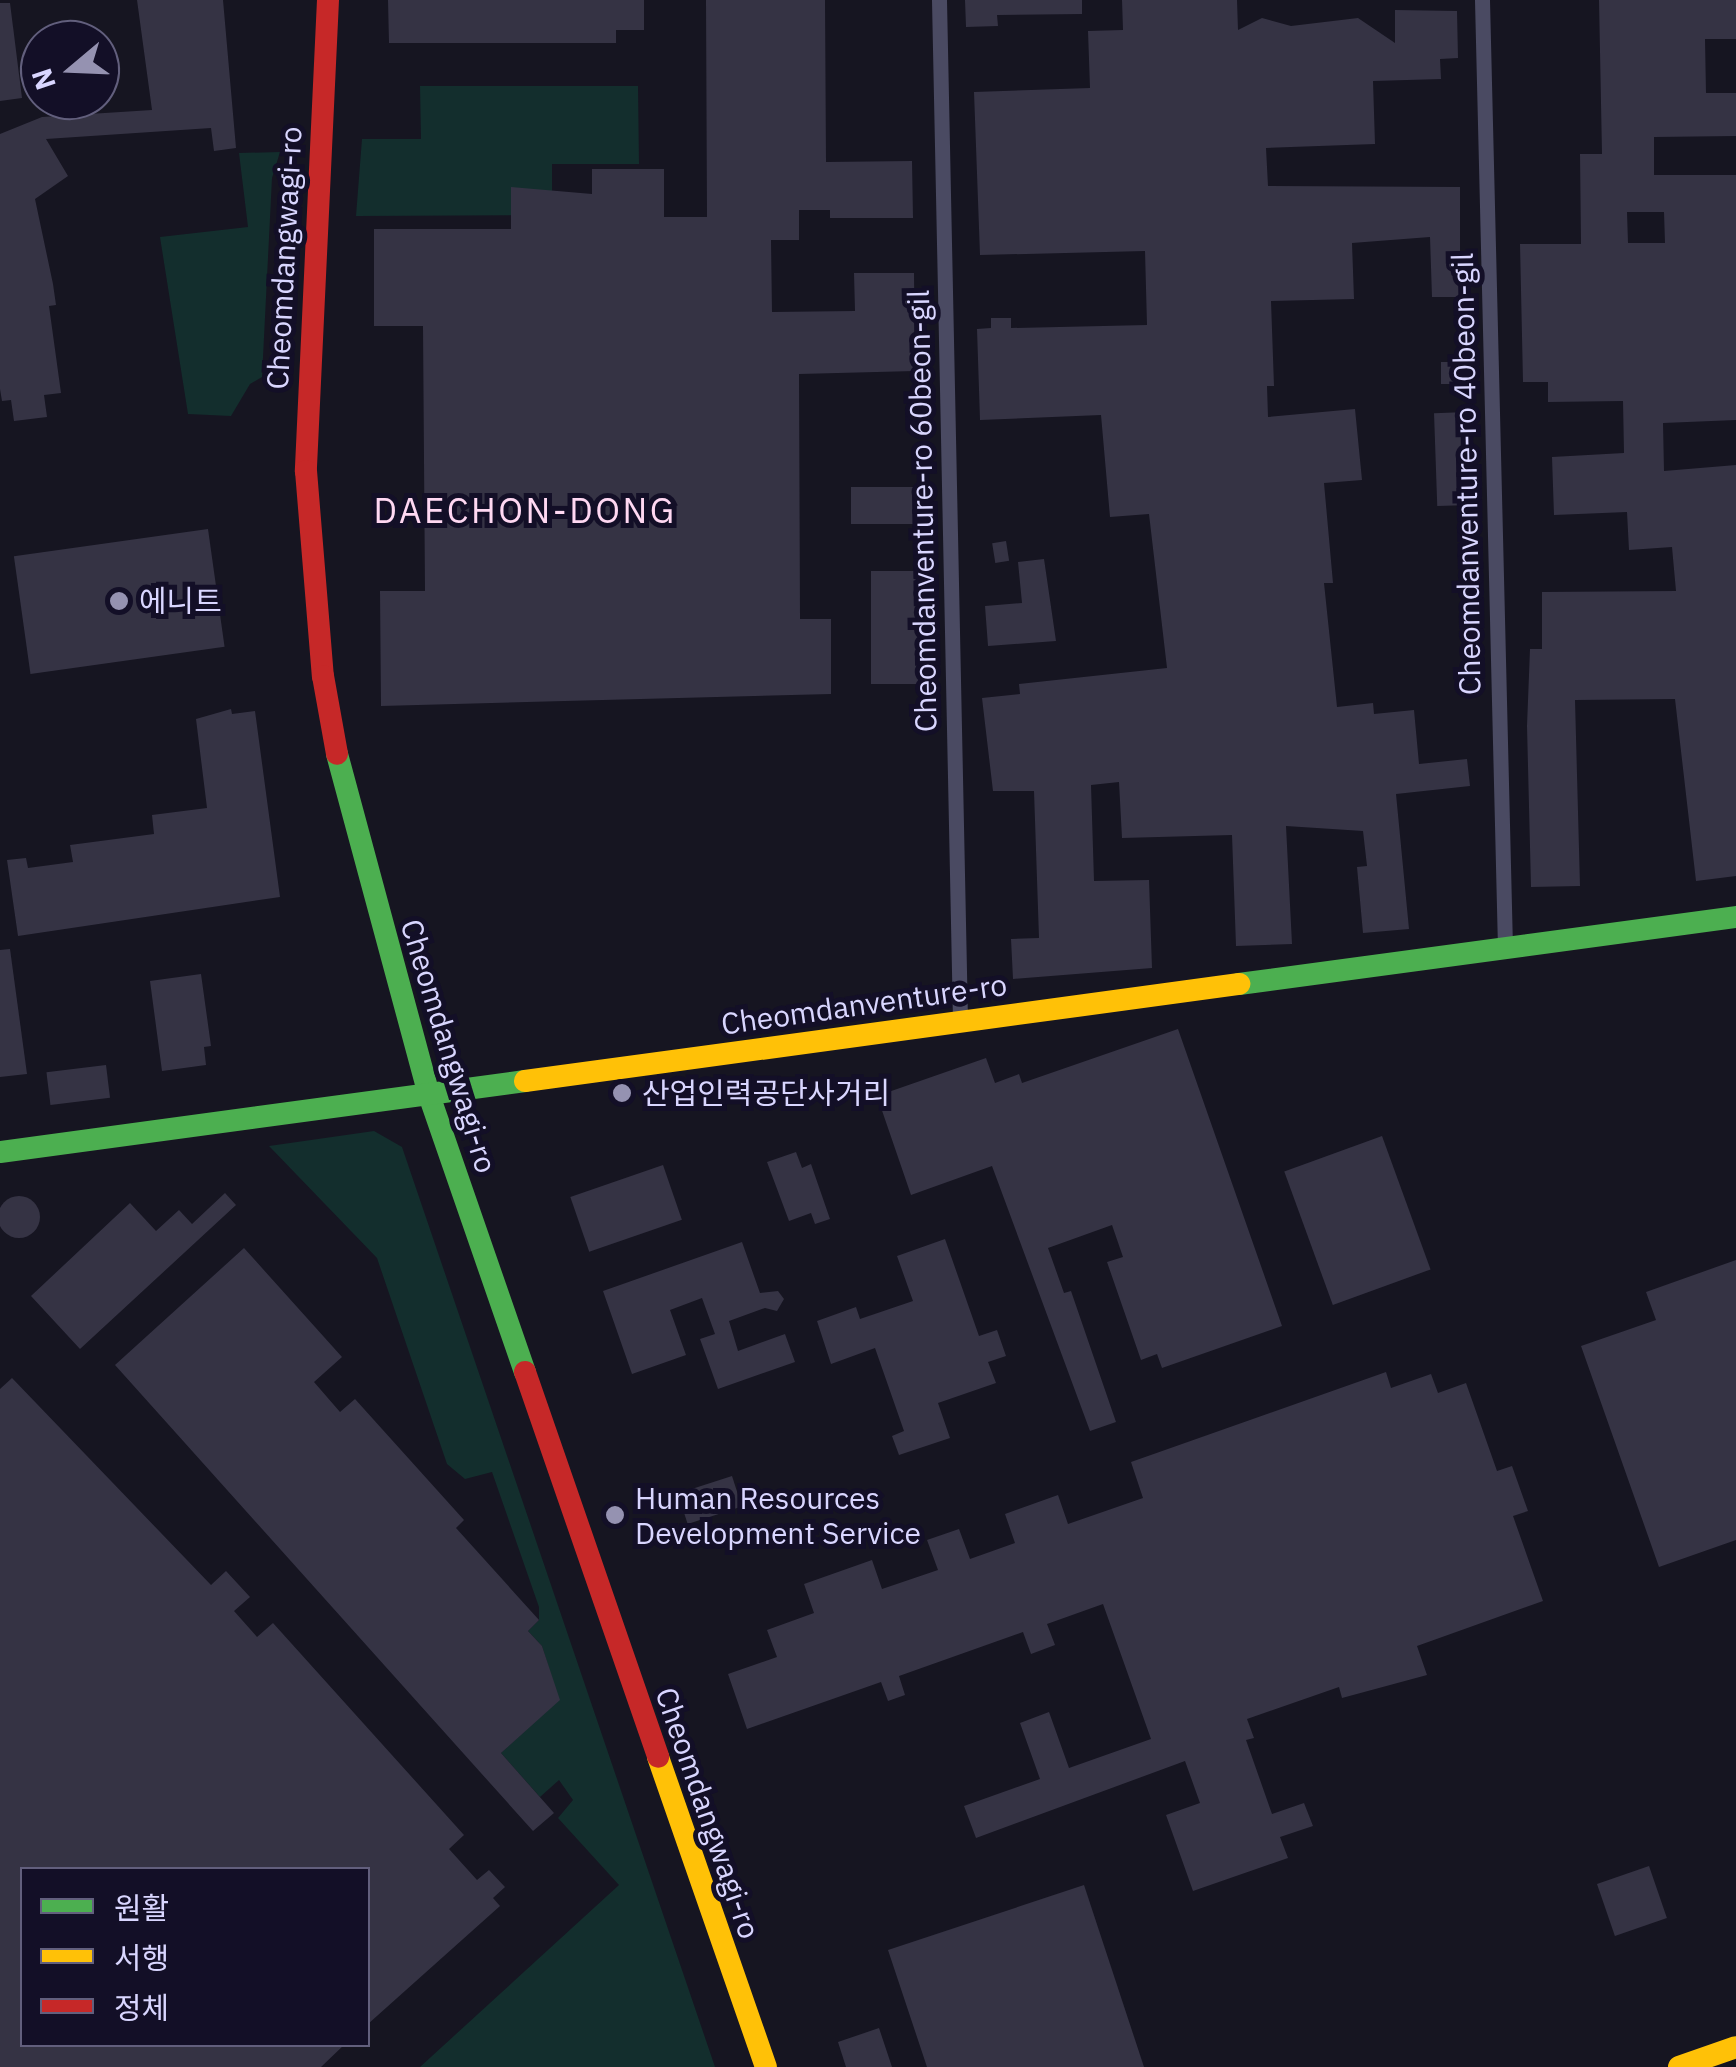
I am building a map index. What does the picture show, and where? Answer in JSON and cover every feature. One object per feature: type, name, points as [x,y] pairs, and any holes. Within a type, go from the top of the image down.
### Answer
[{"type":"main road","name":"Cheomdangwagi-ro","points":[[328,0],[306,375],[306,471],[321,658],[355,843],[429,1095],[766,2067]]},
{"type":"main road","name":"Cheomdanventure-ro","points":[[0,1152],[1736,916]]},
{"type":"main road","points":[[1679,2067],[1736,2048]]},
{"type":"street","name":"Cheomdanventure-ro 60beon-gil","points":[[939,0],[960,1020]]},
{"type":"street","name":"Cheomdanventure-ro 40beon-gil","points":[[1482,0],[1504,946]]},
{"type":"green space","points":[[420,86],[638,86],[639,164],[552,164],[552,215],[356,216],[362,139],[421,139]]},
{"type":"green space","points":[[280,152],[272,178],[262,377],[250,384],[231,416],[188,414],[160,237],[248,227],[239,153]]},
{"type":"green space","points":[[374,1131],[402,1147],[715,2067],[420,2067],[619,1885],[558,1818],[573,1800],[559,1780],[540,1797],[501,1753],[559,1700],[542,1646],[528,1631],[539,1620],[539,1607],[492,1472],[465,1479],[447,1464],[377,1258],[269,1146]]},
{"type":"building","points":[[137,0],[223,0],[236,148],[214,151],[211,128],[46,139],[68,176],[35,199],[56,305],[49,306],[61,393],[44,395],[47,417],[14,421],[11,400],[2,401],[0,389],[0,134],[35,120],[120,120],[120,112],[152,110]]},
{"type":"building","points":[[388,0],[644,0],[644,30],[616,30],[616,43],[389,43]]},
{"type":"building","points":[[706,0],[825,0],[826,162],[912,161],[913,218],[830,218],[830,210],[799,210],[799,240],[771,240],[772,312],[855,311],[854,273],[914,273],[915,371],[799,374],[800,619],[831,619],[831,694],[381,706],[380,591],[425,591],[423,326],[374,326],[374,229],[511,229],[511,187],[592,194],[592,169],[664,169],[664,217],[707,217]]},
{"type":"building","points":[[965,0],[1082,0],[1082,14],[997,15],[998,26],[966,27]]},
{"type":"building","points":[[1122,0],[1237,0],[1238,30],[1262,18],[1291,26],[1358,18],[1395,43],[1395,10],[1457,11],[1458,58],[1440,59],[1441,79],[1373,81],[1375,144],[1266,148],[1268,186],[1460,187],[1460,297],[1432,297],[1430,237],[1352,243],[1354,299],[1271,301],[1274,386],[1267,386],[1268,417],[1355,409],[1362,480],[1324,483],[1333,583],[1324,583],[1337,707],[1373,703],[1374,714],[1414,710],[1419,764],[1467,759],[1470,786],[1396,794],[1409,929],[1363,933],[1357,867],[1367,866],[1363,831],[1286,826],[1292,944],[1236,946],[1232,835],[1122,838],[1119,782],[1091,785],[1094,881],[1149,880],[1152,968],[1013,979],[1011,939],[1039,938],[1034,791],[993,791],[982,698],[1020,694],[1019,684],[1167,668],[1149,514],[1110,517],[1101,415],[980,420],[977,329],[991,328],[991,318],[1011,318],[1011,328],[1147,325],[1145,251],[980,255],[974,92],[1090,88],[1088,31],[1123,30]]},
{"type":"building","points":[[1599,0],[1736,0],[1736,39],[1705,39],[1706,93],[1736,93],[1736,136],[1654,137],[1654,175],[1736,175],[1736,420],[1663,423],[1664,471],[1736,465],[1736,876],[1696,881],[1675,699],[1575,700],[1580,886],[1531,887],[1527,726],[1530,649],[1542,649],[1542,592],[1676,591],[1672,547],[1629,550],[1627,512],[1554,515],[1552,457],[1624,453],[1623,401],[1548,402],[1548,382],[1523,382],[1520,244],[1581,244],[1580,154],[1602,154]],"holes":[[[1627,212],[1664,212],[1665,243],[1628,243]]]},
{"type":"building","points":[[0,3],[10,3],[20,98],[0,101]]},
{"type":"building","points":[[1441,362],[1467,362],[1467,384],[1441,384]]},
{"type":"building","points":[[1467,412],[1470,505],[1437,506],[1434,413]]},
{"type":"building","points":[[851,487],[916,487],[916,524],[851,524]]},
{"type":"building","name":"에니트","points":[[208,529],[225,647],[30,674],[14,556]]},
{"type":"building","points":[[1006,541],[1009,561],[995,563],[992,543]]},
{"type":"building","points":[[1044,559],[1056,641],[988,646],[985,606],[1022,603],[1018,562]]},
{"type":"building","points":[[871,571],[920,571],[920,684],[871,684]]},
{"type":"building","points":[[231,709],[232,714],[255,711],[280,897],[18,936],[7,860],[26,858],[28,868],[73,862],[70,845],[154,834],[152,815],[207,808],[196,719]]},
{"type":"building","points":[[10,949],[27,1074],[0,1077],[0,950]]},
{"type":"building","points":[[201,974],[211,1046],[204,1047],[206,1065],[162,1071],[150,981]]},
{"type":"building","points":[[1178,1029],[1282,1326],[1162,1368],[1157,1354],[1141,1360],[1107,1262],[1123,1257],[1112,1225],[1048,1248],[1064,1293],[1071,1291],[1116,1422],[1090,1431],[992,1166],[911,1195],[877,1096],[986,1058],[995,1083],[1019,1074],[1022,1083]]},
{"type":"building","points":[[106,1065],[110,1098],[50,1105],[46,1072]]},
{"type":"building","points":[[1382,1136],[1431,1269],[1333,1305],[1284,1172]]},
{"type":"building","points":[[796,1152],[802,1168],[811,1164],[830,1219],[815,1224],[811,1213],[789,1221],[767,1162]]},
{"type":"building","points":[[663,1165],[682,1220],[589,1252],[570,1197]]},
{"type":"building","points":[[225,1193],[236,1205],[80,1349],[31,1296],[130,1203],[156,1231],[179,1210],[192,1224]]},
{"type":"building","points":[[11,1198],[27,1198],[38,1209],[38,1225],[27,1236],[11,1236],[0,1225],[0,1209]]},
{"type":"building","points":[[945,1239],[979,1336],[997,1330],[1006,1356],[988,1362],[996,1383],[938,1403],[950,1438],[899,1455],[892,1436],[904,1431],[875,1348],[831,1364],[817,1321],[856,1307],[860,1319],[913,1301],[897,1256]]},
{"type":"building","points":[[742,1242],[760,1293],[778,1291],[784,1299],[777,1311],[765,1308],[729,1321],[738,1351],[785,1334],[795,1362],[718,1389],[700,1339],[715,1334],[702,1298],[670,1310],[686,1355],[632,1374],[603,1291]]},
{"type":"building","points":[[244,1248],[342,1357],[314,1382],[340,1412],[355,1399],[464,1520],[456,1528],[539,1620],[528,1631],[542,1646],[560,1700],[501,1753],[554,1813],[533,1831],[115,1365]]},
{"type":"building","points":[[1736,1260],[1736,1540],[1659,1567],[1581,1346],[1656,1320],[1646,1292]]},
{"type":"building","points":[[1386,1372],[1391,1388],[1431,1374],[1438,1393],[1466,1383],[1497,1471],[1512,1466],[1528,1511],[1513,1516],[1543,1601],[1417,1646],[1427,1675],[1342,1698],[1339,1687],[1247,1719],[1254,1738],[1246,1740],[1272,1814],[1304,1803],[1313,1826],[1280,1837],[1288,1858],[1193,1891],[1166,1815],[1200,1803],[1185,1761],[976,1838],[964,1806],[1040,1779],[1020,1723],[1049,1712],[1069,1768],[1151,1739],[1103,1604],[1047,1624],[1055,1645],[1031,1654],[1023,1632],[899,1676],[905,1695],[888,1701],[881,1682],[747,1729],[728,1674],[777,1657],[767,1630],[814,1613],[804,1584],[872,1560],[882,1589],[938,1570],[927,1540],[959,1529],[970,1559],[1015,1543],[1005,1514],[1058,1495],[1068,1524],[1143,1498],[1131,1462]]},
{"type":"building","points":[[12,1378],[211,1585],[226,1571],[250,1597],[234,1611],[257,1637],[273,1623],[464,1835],[449,1849],[477,1880],[489,1870],[505,1887],[493,1898],[500,1906],[370,2022],[370,1867],[20,1867],[20,2047],[342,2047],[321,2067],[0,2067],[0,1389]]},
{"type":"building","points":[[732,1476],[742,1506],[688,1524],[678,1494]]},
{"type":"building","points":[[1649,1866],[1667,1918],[1615,1936],[1597,1884]]},
{"type":"building","points":[[1084,1885],[1144,2067],[927,2067],[888,1950]]},
{"type":"building","points":[[879,2028],[892,2067],[846,2067],[838,2042]]},
{"type":"traffic: fast","points":[[337,754],[429,1095],[525,1372]]},
{"type":"traffic: fast","points":[[1239,984],[1736,917]]},
{"type":"traffic: fast","points":[[0,1152],[525,1081]]},
{"type":"traffic: slow","points":[[525,1081],[1239,984]]},
{"type":"traffic: slow","points":[[658,1757],[766,2067]]},
{"type":"traffic: slow","points":[[1679,2067],[1736,2047]]},
{"type":"traffic: jam","points":[[328,0],[306,471],[323,676],[337,754]]},
{"type":"traffic: jam","points":[[525,1372],[658,1757]]},
{"type":"place","name":"에니트","points":[[119,601]]},
{"type":"place","name":"산업인력공단사거리","points":[[622,1093]]},
{"type":"place","name":"Human Resources Development Service","points":[[615,1515]]},
{"type":"district","name":"DAECHON-DONG","points":[[525,510]]}]
